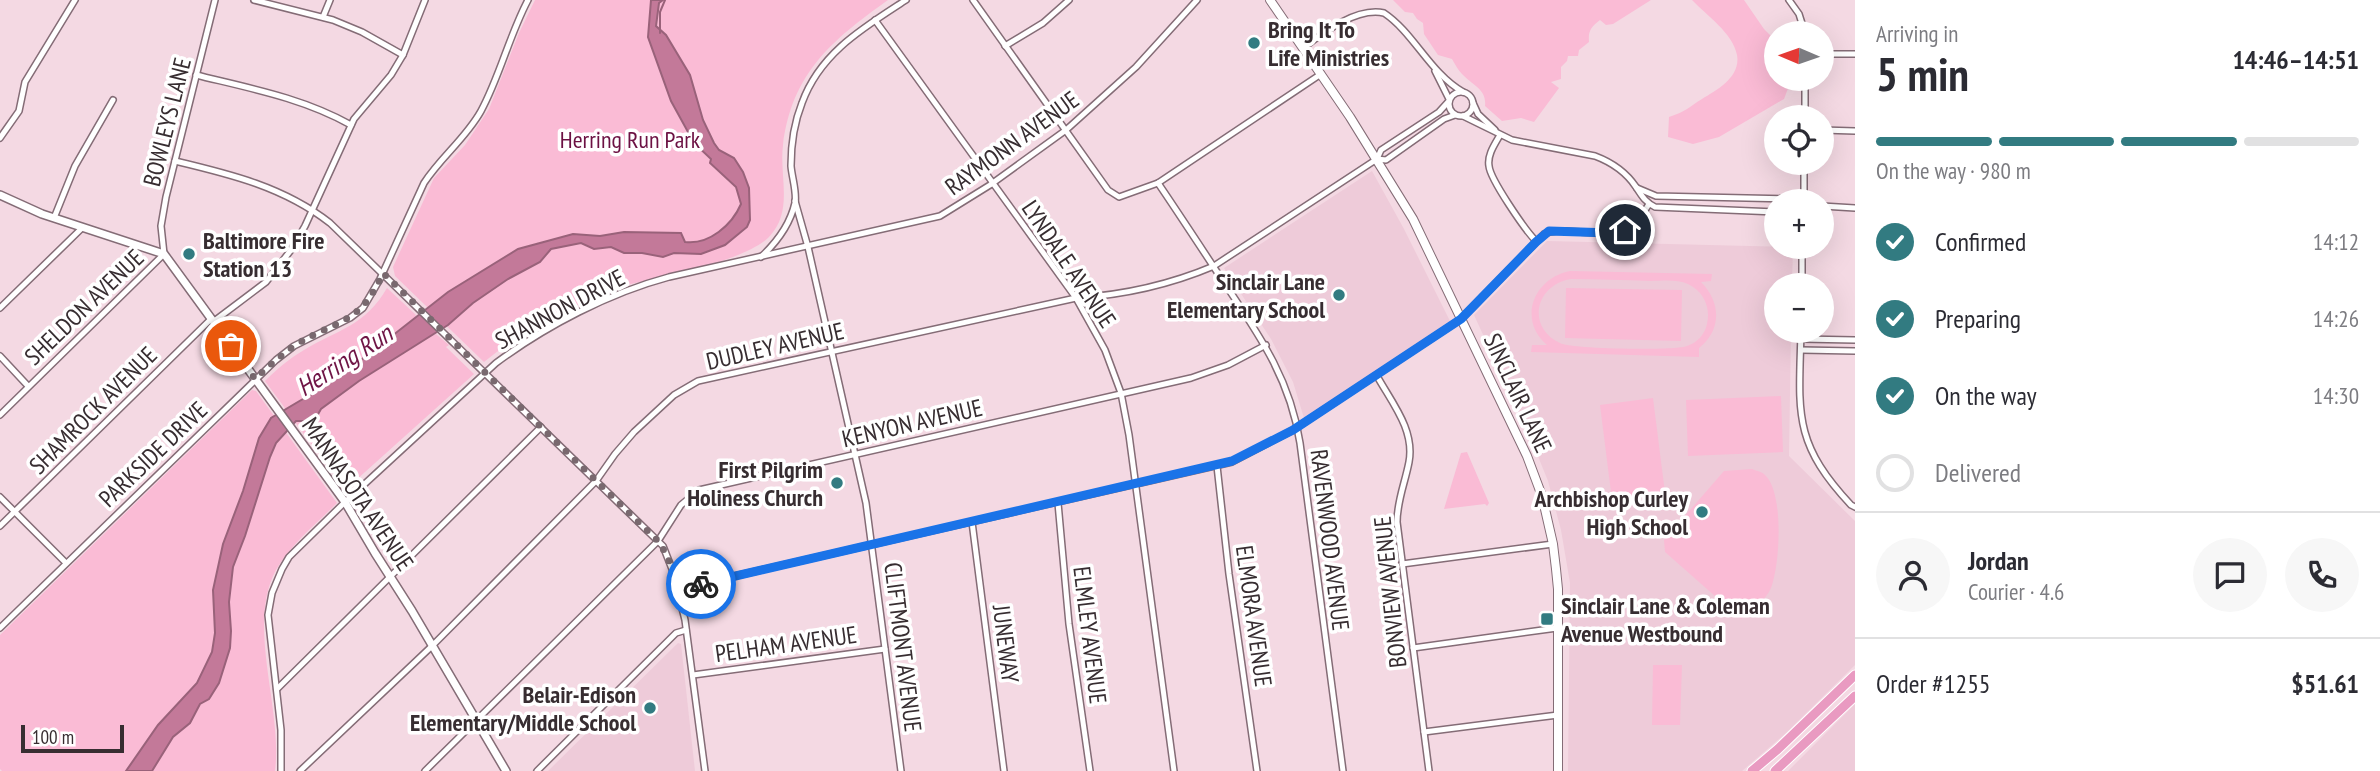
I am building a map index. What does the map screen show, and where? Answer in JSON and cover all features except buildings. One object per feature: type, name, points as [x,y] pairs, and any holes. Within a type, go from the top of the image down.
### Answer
[{"type":"main road","name":"SINCLAIR LANE","points":[[1270,0],[1377,159],[1413,219],[1527,456],[1542,496],[1553,544],[1558,589],[1558,771]]},
{"type":"main road","points":[[1752,771],[1855,675]]},
{"type":"main road","points":[[1775,771],[1855,696]]},
{"type":"street","points":[[0,138],[19,111],[24,82],[75,0]]},
{"type":"street","name":"BOWLEYS LANE","points":[[164,254],[163,214],[215,0]]},
{"type":"street","points":[[254,0],[323,17],[362,32],[403,55]]},
{"type":"street","points":[[323,17],[330,0]]},
{"type":"street","name":"SHAMROCK AVENUE","points":[[0,526],[212,321],[266,282],[291,250],[359,111],[391,75],[403,55],[425,0]]},
{"type":"street","name":"PARKSIDE DRIVE","points":[[0,628],[255,379],[294,346],[358,313],[374,292],[424,183],[481,112],[511,35],[528,0]]},
{"type":"street","points":[[761,257],[783,233],[796,201],[792,152],[794,131],[802,103],[823,64],[837,49],[906,0]]},
{"type":"street","points":[[973,0],[1108,190],[1115,196],[1124,196],[1158,183],[1321,75]]},
{"type":"street","points":[[1005,46],[1043,23],[1069,0]]},
{"type":"street","name":"RAYMONN AVENUE","points":[[808,247],[940,216],[992,183],[1066,130],[1136,67],[1197,0]]},
{"type":"street","points":[[1789,0],[1801,21]]},
{"type":"street","points":[[1304,48],[1328,28],[1366,13],[1384,13],[1394,21],[1433,68],[1470,96],[1478,114],[1500,135]]},
{"type":"street","name":"LYNDALE AVENUE","points":[[875,20],[1076,298],[1105,350],[1121,393],[1137,484],[1174,771]]},
{"type":"street","points":[[1834,54],[1855,54]]},
{"type":"street","points":[[1433,68],[1455,115]]},
{"type":"street","points":[[196,75],[297,100],[351,125]]},
{"type":"street","points":[[1463,92],[1455,93],[1439,112],[1381,150],[1377,159],[1386,160],[1444,119],[1455,115],[1463,116],[1500,135],[1595,156],[1617,167],[1649,204],[1662,209],[1764,212]]},
{"type":"street","points":[[54,218],[75,166],[113,100]]},
{"type":"street","points":[[1463,116],[1469,112],[1473,102]]},
{"type":"street","points":[[1834,130],[1855,131]]},
{"type":"street","points":[[1500,135],[1489,156],[1489,169],[1536,242]]},
{"type":"street","name":"DUDLEY AVENUE","points":[[300,771],[432,646],[596,481],[634,432],[684,388],[709,379],[831,351],[1076,298],[1136,291],[1193,275],[1214,266],[1377,159]]},
{"type":"street","points":[[175,161],[264,185],[312,210],[330,223],[658,541],[667,555],[678,589],[693,675],[705,771]]},
{"type":"street","name":"RAVENWOOD AVENUE","points":[[1158,183],[1266,345],[1285,384],[1298,427],[1343,771]]},
{"type":"street","points":[[1637,188],[1656,196],[1764,198]]},
{"type":"street","points":[[2,199],[164,254]]},
{"type":"street","name":"CLIFTMONT AVENUE","points":[[796,201],[866,503],[901,771]]},
{"type":"street","points":[[678,589],[1217,466],[1256,451],[1298,427],[1461,319],[1549,231],[1618,232],[1633,225],[1649,204]]},
{"type":"street","points":[[1834,207],[1855,208]]},
{"type":"street","points":[[0,308],[82,228]]},
{"type":"street","name":"SHANNON DRIVE","points":[[281,771],[278,689],[268,615],[276,581],[289,557],[485,373],[521,346],[590,307],[629,289],[808,247]]},
{"type":"street","name":"MANNASOTA AVENUE","points":[[164,254],[345,502],[506,771]]},
{"type":"street","name":"SHELDON AVENUE","points":[[0,415],[164,254]]},
{"type":"street","points":[[1834,340],[1855,340]]},
{"type":"street","points":[[1801,343],[1800,406],[1805,437],[1824,474],[1855,507]]},
{"type":"street","name":"KENYON AVENUE","points":[[425,771],[658,541],[681,505],[699,490],[1200,376],[1266,345]]},
{"type":"street","points":[[1801,350],[1855,351]]},
{"type":"street","points":[[0,356],[28,387]]},
{"type":"street","name":"BONVIEW AVENUE","points":[[1377,376],[1399,413],[1409,440],[1409,459],[1397,508],[1429,771]]},
{"type":"street","points":[[278,689],[541,427]]},
{"type":"street","name":"ELMORA AVENUE","points":[[1217,466],[1257,771]]},
{"type":"street","points":[[0,497],[66,563]]},
{"type":"street","name":"ELMLEY AVENUE","points":[[1058,503],[1069,624],[1090,771]]},
{"type":"street","name":"JUNEWAY","points":[[972,522],[1004,771]]},
{"type":"street","points":[[1402,564],[1553,544]]},
{"type":"street","points":[[1413,648],[1557,628]]},
{"type":"street","points":[[537,771],[676,634],[686,630]]},
{"type":"street","name":"PELHAM AVENUE","points":[[693,675],[885,649]]},
{"type":"street","points":[[1424,732],[1558,715]]},
{"type":"shaded area","name":"Herring Run","points":[[651,0],[663,0],[659,3],[656,26],[666,35],[690,75],[703,120],[714,143],[719,150],[734,158],[743,172],[749,188],[750,220],[747,227],[725,245],[701,254],[674,253],[663,257],[624,253],[611,247],[594,249],[581,243],[551,249],[540,262],[508,279],[473,303],[448,325],[359,381],[321,409],[317,416],[309,421],[296,421],[276,443],[233,567],[229,602],[230,648],[219,683],[209,699],[200,704],[190,723],[173,737],[152,771],[126,771],[158,725],[197,683],[212,652],[215,633],[213,590],[223,544],[259,438],[271,418],[318,390],[369,354],[448,292],[518,249],[573,234],[600,236],[624,232],[681,233],[685,242],[694,242],[719,232],[737,212],[741,204],[736,187],[710,163],[711,159],[694,143],[671,101],[648,37]]},
{"type":"shaded area","name":"Sinclair Lane Elementary School","points":[[1372,171],[1450,321],[1304,418],[1293,382],[1271,339],[1224,268]]},
{"type":"shaded area","name":"Archbishop Curley High School","points":[[1547,241],[1764,246],[1764,259],[1793,259],[1792,273],[1764,273],[1764,343],[1791,343],[1789,456],[1855,521],[1855,665],[1786,733],[1742,771],[1568,771],[1570,583],[1561,530],[1548,481],[1474,315]]},
{"type":"shaded area","name":"Belair-Edison Elementary/Middle School","points":[[678,643],[681,644],[695,771],[548,771]]},
{"type":"shaded area","points":[[1855,704],[1855,771],[1788,771]]},
{"type":"green space","name":"Herring Run Park","points":[[535,0],[888,0],[833,44],[805,78],[788,120],[782,157],[783,205],[777,227],[769,237],[756,247],[717,262],[597,294],[503,347],[484,362],[395,276],[393,267],[434,178],[465,145],[489,109]]},
{"type":"green space","points":[[1393,0],[1651,0],[1613,24],[1606,25],[1600,20],[1594,25],[1589,42],[1579,50],[1578,56],[1568,56],[1561,67],[1561,79],[1551,82],[1559,88],[1534,122],[1521,118],[1502,121],[1485,106],[1484,95],[1452,59],[1438,55],[1424,34],[1423,23],[1413,13],[1405,12]]},
{"type":"green space","points":[[1692,0],[1744,0],[1764,29],[1764,91],[1787,91],[1784,99],[1774,105],[1764,105],[1764,111],[1719,137],[1693,144],[1668,137],[1669,117],[1721,87],[1735,70],[1737,55],[1734,47],[1718,25]]},
{"type":"green space","points":[[1570,271],[1712,274],[1711,281],[1701,282],[1708,290],[1715,307],[1712,333],[1699,348],[1699,357],[1531,352],[1532,345],[1547,345],[1538,335],[1533,323],[1534,301],[1539,291],[1557,275]],"holes":[[[1571,279],[1679,281],[1688,284],[1705,300],[1708,312],[1706,328],[1694,343],[1679,348],[1601,348],[1560,343],[1542,327],[1539,307],[1549,289]]]},
{"type":"green space","points":[[387,288],[434,335],[449,345],[446,347],[474,374],[345,490],[265,381],[299,353],[360,319],[379,301]]},
{"type":"green space","points":[[1566,288],[1682,290],[1681,341],[1565,338]]},
{"type":"green space","points":[[252,390],[256,391],[337,503],[289,552],[276,570],[268,592],[264,616],[276,747],[275,771],[2,771],[0,635]]},
{"type":"green space","points":[[1781,396],[1783,452],[1688,456],[1686,400]]},
{"type":"green space","points":[[1653,398],[1665,493],[1612,500],[1600,405]]},
{"type":"green space","points":[[1467,452],[1489,503],[1487,506],[1485,504],[1444,509],[1461,453]]},
{"type":"green space","points":[[1752,469],[1765,475],[1776,498],[1779,530],[1777,563],[1769,592],[1741,619],[1665,552],[1664,540],[1724,471]]},
{"type":"green space","points":[[1653,665],[1682,665],[1680,725],[1652,725]]},
{"type":"waterway","name":"Herring Run","points":[[660,33],[660,12],[665,0]]},
{"type":"way so far","points":[[231,346],[255,379],[294,346],[358,313],[374,292],[383,273],[663,546],[678,589],[701,584]]},
{"type":"place","name":"Bring It To Life Ministries","points":[[1254,43]]},
{"type":"place","name":"Baltimore Fire Station 13","points":[[189,254]]},
{"type":"place","name":"Sinclair Lane Elementary School","points":[[1339,295]]},
{"type":"place","name":"First Pilgrim Holiness Church","points":[[837,483]]},
{"type":"place","name":"Archbishop Curley High School","points":[[1702,512]]},
{"type":"place","name":"Sinclair Lane & Coleman Avenue Westbound","points":[[1547,619]]},
{"type":"place","name":"Belair-Edison Elementary/Middle School","points":[[650,708]]},
{"type":"route","points":[[701,584],[1232,461],[1293,430],[1461,319],[1549,231],[1612,233],[1625,230]]}]
